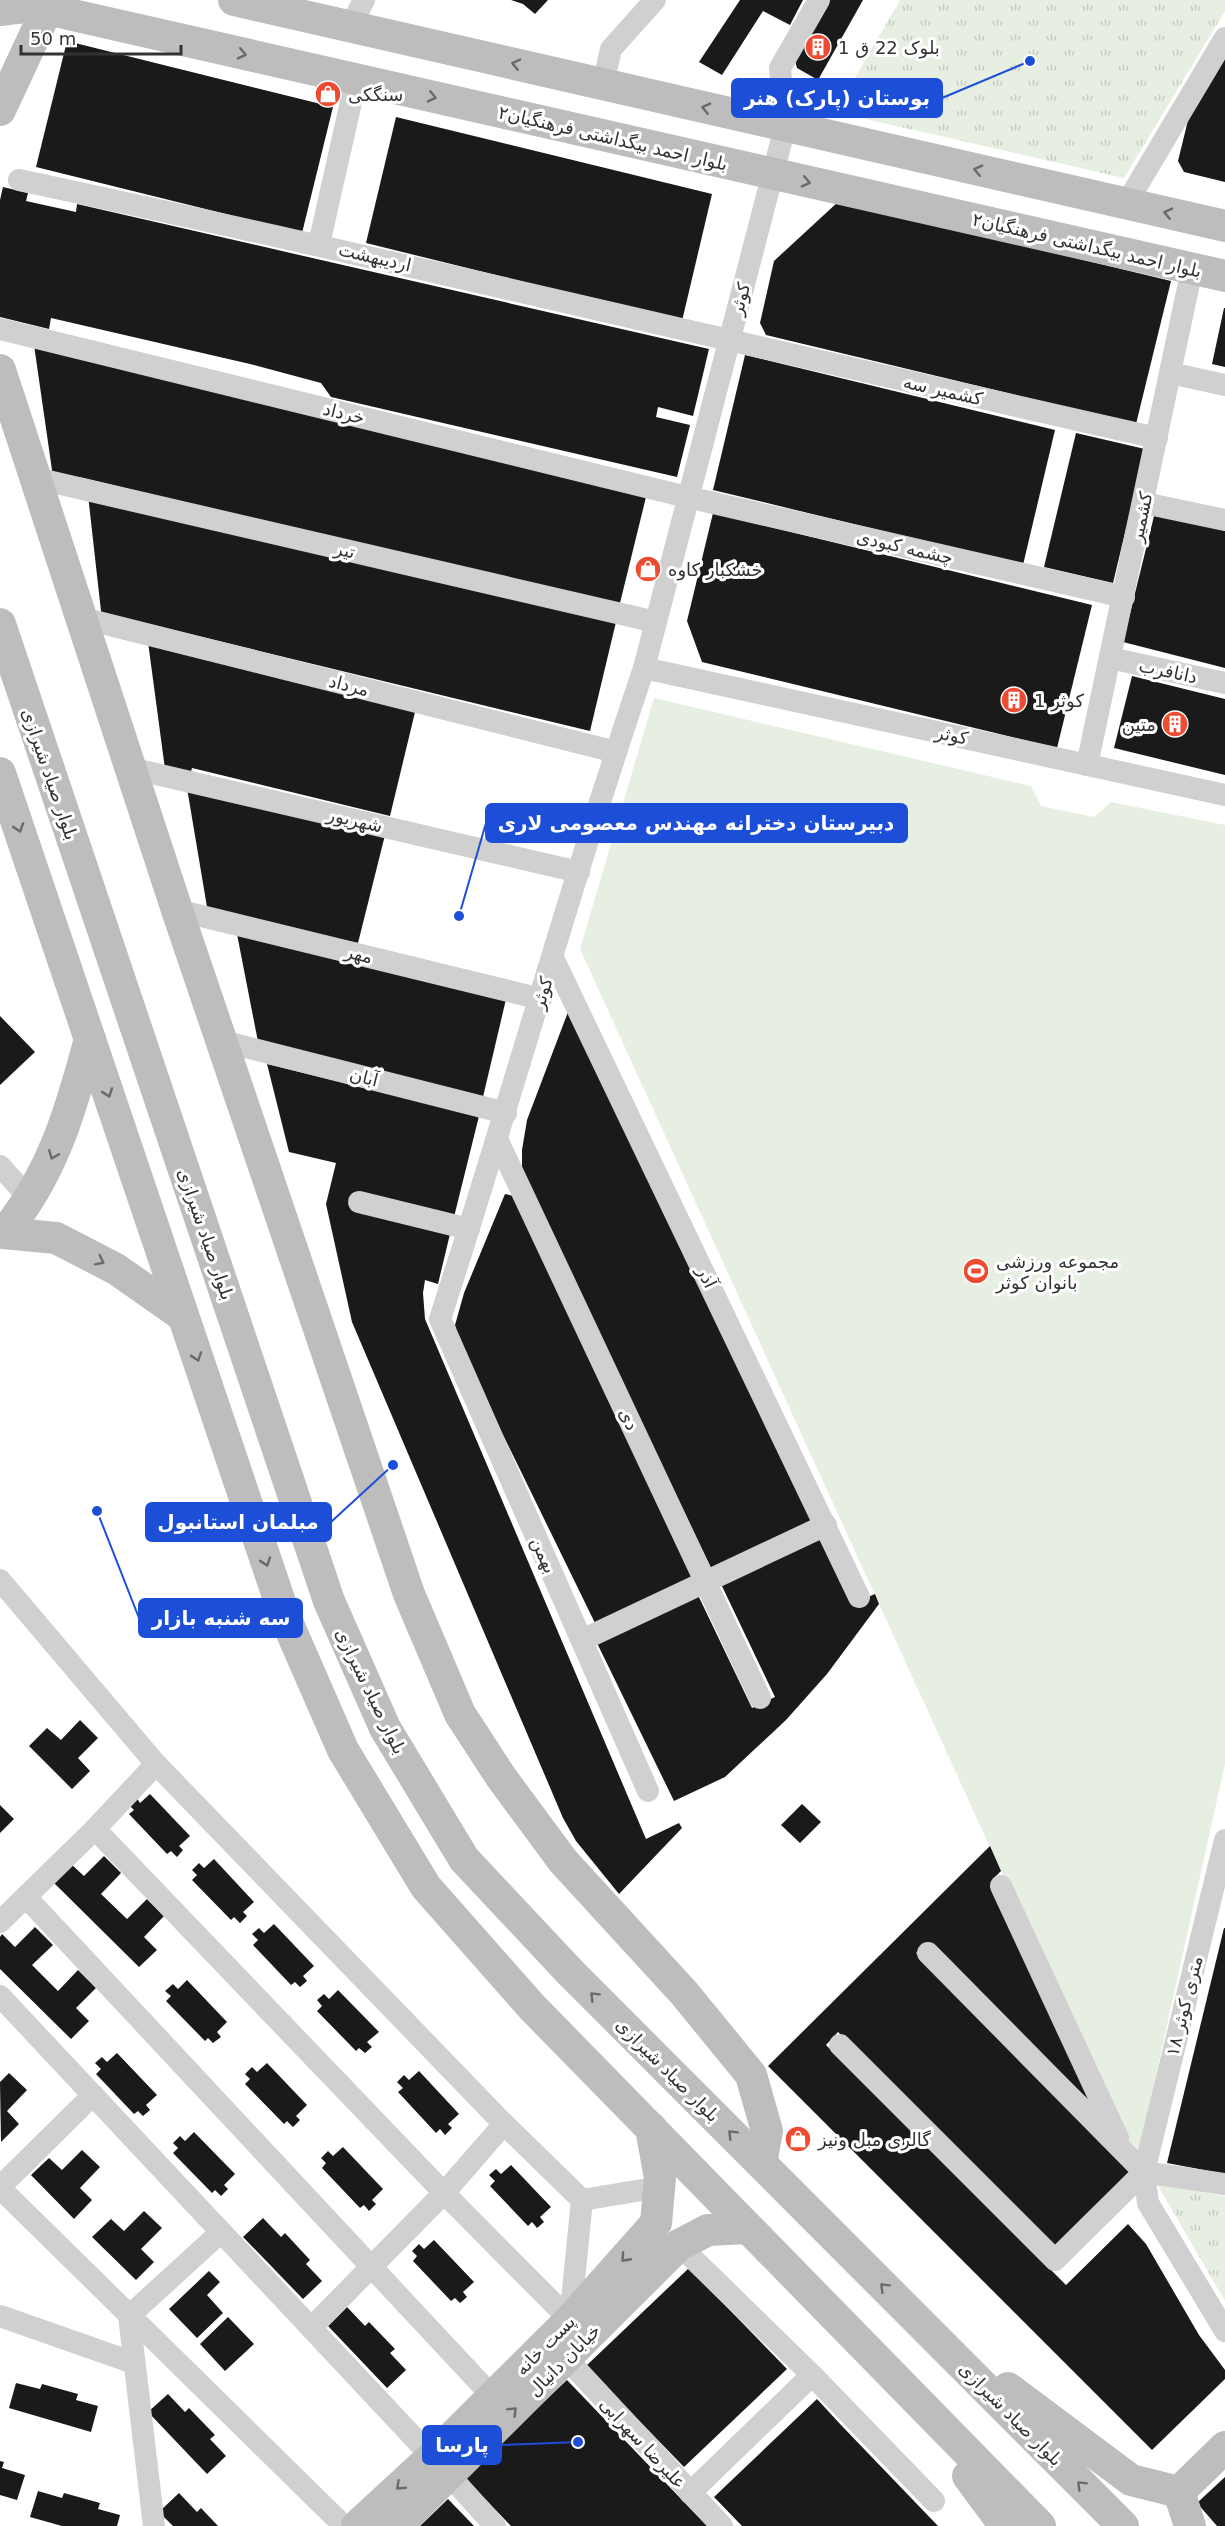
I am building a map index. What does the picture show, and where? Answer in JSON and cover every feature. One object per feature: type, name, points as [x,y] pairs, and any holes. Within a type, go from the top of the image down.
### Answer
[{"type":"main road","points":[[234,0],[357,13],[603,84],[1225,226]]},
{"type":"main road","points":[[0,110],[16,7]]},
{"type":"main road","name":"بلوار احمد بیگداشتی فرهنگیان۲","points":[[16,7],[356,80],[1225,276]]},
{"type":"main road","points":[[2,379],[177,910],[408,1594],[460,1714],[501,1777],[563,1861],[684,1993],[750,2075],[767,2131],[761,2163]]},
{"type":"main road","name":"بلوار صیاد شیرازی","points":[[0,624],[329,1600],[385,1728],[464,1859],[570,1972],[1123,2526]]},
{"type":"main road","points":[[0,773],[285,1617],[343,1750],[426,1887],[532,2007],[1040,2526]]},
{"type":"main road","points":[[2,1235],[30,1199],[51,1162],[72,1108],[90,1039]]},
{"type":"main road","points":[[2,1235],[56,1238],[116,1269],[183,1316]]},
{"type":"main road","points":[[532,2007],[570,1972]]},
{"type":"main road","points":[[651,2128],[660,2187],[656,2223],[679,2245]]},
{"type":"main road","name":"پست خانه","points":[[357,2526],[440,2466],[493,2397],[570,2319],[656,2223]]},
{"type":"main road","name":"خیابان دانیال","points":[[397,2526],[440,2466],[566,2358],[679,2245],[708,2230],[748,2228]]},
{"type":"main road","points":[[920,2323],[1131,2480],[1179,2492]]},
{"type":"main road","points":[[888,2370],[1005,2526]]},
{"type":"main road","points":[[1179,2492],[1225,2447]]},
{"type":"main road","points":[[1179,2492],[1190,2526]]},
{"type":"street","points":[[603,84],[611,49],[655,0]]},
{"type":"street","name":"کوثر","points":[[440,1318],[498,1141],[616,752],[644,668],[785,127],[780,68],[819,0]]},
{"type":"street","points":[[1126,204],[1225,38]]},
{"type":"street","points":[[319,244],[356,80]]},
{"type":"street","name":"اردیبهشت","points":[[19,180],[319,244],[729,342]]},
{"type":"street","name":"کشمیر","points":[[1087,765],[1192,269]]},
{"type":"street","name":"خرداد","points":[[0,329],[687,497]]},
{"type":"street","name":"کشمیر سه","points":[[729,342],[1157,438]]},
{"type":"street","points":[[1170,373],[1225,385]]},
{"type":"street","name":"تیر","points":[[34,478],[656,622]]},
{"type":"street","name":"چشمه کبودی","points":[[687,497],[1124,597]]},
{"type":"street","points":[[1144,503],[1225,520]]},
{"type":"street","name":"مرداد","points":[[82,618],[616,752]]},
{"type":"street","name":"دانافرب","points":[[1110,658],[1225,683]]},
{"type":"street","name":"کوثر","points":[[644,668],[1225,795]]},
{"type":"street","name":"شهریور","points":[[130,768],[579,872]]},
{"type":"street","name":"مهر","points":[[177,910],[541,999]]},
{"type":"street","name":"آذر","points":[[553,958],[859,1597]]},
{"type":"street","name":"آبان","points":[[222,1041],[506,1113]]},
{"type":"street","name":"دی","points":[[498,1141],[760,1698]]},
{"type":"street","points":[[0,1166],[30,1199]]},
{"type":"street","points":[[359,1202],[469,1229]]},
{"type":"street","name":"بهمن","points":[[440,1318],[648,1791]]},
{"type":"street","points":[[582,1640],[826,1525]]},
{"type":"street","points":[[0,1580],[156,1764],[504,2124],[582,2200]]},
{"type":"street","points":[[0,1922],[95,1829],[156,1764]]},
{"type":"street","points":[[95,1829],[444,2193],[570,2319]]},
{"type":"street","name":"۱۸ متری کوثر","points":[[1144,2172],[1225,1840]]},
{"type":"street","points":[[1001,1886],[1125,2153]]},
{"type":"street","points":[[26,1897],[493,2397]]},
{"type":"street","points":[[928,1953],[1144,2172],[1225,2184]]},
{"type":"street","points":[[0,1996],[495,2526]]},
{"type":"street","points":[[840,2045],[1055,2260],[1144,2172]]},
{"type":"street","points":[[93,2095],[0,2188],[344,2526]]},
{"type":"street","points":[[311,2328],[444,2193],[504,2124]]},
{"type":"street","points":[[1144,2172],[1148,2203],[1225,2331]]},
{"type":"street","points":[[582,2200],[660,2187]]},
{"type":"street","points":[[570,2319],[582,2200]]},
{"type":"street","points":[[129,2316],[221,2232]]},
{"type":"street","points":[[679,2245],[812,2375],[934,2501]]},
{"type":"street","points":[[0,2316],[134,2363]]},
{"type":"street","points":[[129,2316],[154,2526]]},
{"type":"street","name":"علیرضا سهرابی","points":[[566,2358],[722,2526]]},
{"type":"street","points":[[690,2493],[812,2375]]},
{"type":"green space","points":[[900,0],[1225,0],[1225,11],[1124,178],[835,112]]},
{"type":"green space","name":"مجموعه ورزشی بانوان کوثر","points":[[654,698],[1031,786],[1041,806],[1094,817],[1111,802],[1225,825],[1225,1764],[1139,2151],[1120,2132],[580,949]]},
{"type":"green space","points":[[1157,2184],[1225,2196],[1225,2301]]},
{"type":"building","points":[[511,0],[548,0],[535,14],[523,4]]},
{"type":"building","points":[[740,0],[803,0],[790,25],[763,11],[722,75],[699,62]]},
{"type":"building","points":[[826,0],[863,0],[818,80],[797,68],[794,57]]},
{"type":"building","points":[[67,41],[333,107],[302,233],[36,167]]},
{"type":"building","points":[[1225,52],[1225,182],[1184,172],[1178,161],[1191,108]]},
{"type":"building","points":[[396,117],[712,194],[682,321],[366,243]]},
{"type":"building","points":[[3,187],[28,193],[26,201],[76,212],[77,204],[709,349],[693,416],[658,407],[656,417],[690,425],[677,477],[331,397],[321,383],[250,364],[51,318],[49,329],[0,317],[0,200]]},
{"type":"building","points":[[839,201],[1171,281],[1136,424],[766,335],[760,323],[774,261]]},
{"type":"building","points":[[1225,308],[1225,367],[1212,364]]},
{"type":"building","points":[[34,345],[647,493],[619,607],[79,477],[78,483],[53,477]]},
{"type":"building","points":[[745,355],[1055,430],[1023,565],[713,490]]},
{"type":"building","points":[[1076,433],[1145,449],[1113,583],[1044,567]]},
{"type":"building","points":[[88,495],[616,622],[590,731],[144,623],[102,620]]},
{"type":"building","points":[[1155,512],[1225,530],[1225,668],[1123,642]]},
{"type":"building","points":[[713,513],[1092,605],[1057,748],[702,662],[687,621]]},
{"type":"building","points":[[148,642],[416,708],[390,816],[192,768],[190,775],[165,769]]},
{"type":"building","points":[[1132,676],[1225,699],[1225,775],[1114,748]]},
{"type":"building","points":[[187,788],[385,835],[358,943],[208,913]]},
{"type":"building","points":[[236,929],[507,995],[483,1097],[259,1047]]},
{"type":"building","points":[[568,1012],[813,1522],[712,1570],[522,1176],[522,1150],[527,1120]]},
{"type":"building","points":[[0,1016],[35,1052],[0,1085]]},
{"type":"building","points":[[267,1064],[479,1116],[454,1217],[355,1194],[351,1210],[450,1234],[438,1284],[425,1280],[423,1293],[425,1319],[646,1839],[679,1823],[682,1828],[619,1894],[576,1841],[563,1818],[352,1322],[326,1204],[336,1163],[289,1152]]},
{"type":"building","points":[[505,1194],[514,1196],[695,1576],[595,1623],[461,1349],[455,1325],[464,1293]]},
{"type":"building","points":[[821,1535],[854,1603],[875,1594],[879,1604],[827,1674],[786,1720],[725,1777],[674,1801],[596,1641],[697,1593],[752,1708],[775,1697],[720,1582]]},
{"type":"building","points":[[80,1720],[98,1738],[78,1758],[90,1771],[72,1789],[29,1746],[47,1728],[61,1740]]},
{"type":"building","points":[[150,1794],[190,1836],[179,1846],[183,1850],[177,1857],[171,1851],[167,1854],[129,1814],[134,1810],[128,1804],[136,1797],[140,1803]]},
{"type":"building","points":[[802,1804],[821,1822],[800,1843],[781,1825]]},
{"type":"building","points":[[0,1805],[14,1819],[0,1833]]},
{"type":"building","points":[[990,1846],[1001,1871],[993,1879],[1105,2116],[928,1942],[916,1953],[1133,2170],[1054,2248],[838,2032],[826,2045],[1066,2285],[1128,2224],[1146,2244],[1199,2335],[1225,2370],[1225,2379],[1152,2450],[768,2066]]},
{"type":"building","points":[[104,1856],[121,1873],[101,1894],[127,1919],[147,1899],[164,1916],[144,1937],[157,1950],[139,1967],[52,1881],[70,1863],[84,1876]]},
{"type":"building","points":[[214,1859],[254,1902],[243,1912],[247,1916],[240,1923],[234,1917],[231,1920],[192,1880],[197,1875],[192,1870],[199,1863],[204,1868]]},
{"type":"building","points":[[274,1924],[314,1966],[303,1976],[307,1981],[300,1987],[295,1982],[291,1985],[253,1945],[258,1940],[252,1934],[259,1928],[264,1933]]},
{"type":"building","points":[[35,1927],[53,1945],[32,1965],[58,1991],[78,1970],[96,1988],[76,2008],[89,2021],[71,2039],[0,1969],[0,1937],[2,1934],[15,1947]]},
{"type":"building","points":[[1225,1928],[1225,2174],[1167,2163]]},
{"type":"building","points":[[187,1980],[227,2022],[217,2032],[221,2037],[213,2043],[208,2038],[205,2041],[166,2001],[171,1996],[165,1991],[173,1984],[178,1989]]},
{"type":"building","points":[[338,1990],[379,2032],[367,2042],[372,2047],[365,2053],[359,2048],[356,2051],[317,2011],[322,2006],[317,2000],[324,1994],[329,1999]]},
{"type":"building","points":[[117,2053],[157,2095],[146,2105],[150,2110],[143,2116],[138,2111],[134,2114],[96,2074],[101,2069],[95,2063],[102,2057],[107,2062]]},
{"type":"building","points":[[267,2063],[307,2105],[296,2116],[300,2120],[293,2127],[287,2121],[284,2124],[245,2084],[250,2079],[245,2074],[252,2067],[257,2072]]},
{"type":"building","points":[[419,2071],[459,2114],[448,2124],[452,2128],[445,2135],[440,2129],[436,2133],[398,2092],[403,2088],[397,2082],[404,2075],[409,2080]]},
{"type":"building","points":[[9,2073],[27,2090],[7,2111],[19,2124],[1,2142],[0,2082]]},
{"type":"building","points":[[194,2132],[235,2174],[224,2185],[228,2189],[221,2196],[215,2190],[212,2193],[173,2153],[178,2148],[173,2143],[180,2136],[185,2141]]},
{"type":"building","points":[[343,2147],[383,2189],[372,2200],[376,2204],[369,2211],[364,2205],[360,2208],[322,2168],[326,2163],[321,2158],[328,2151],[333,2156]]},
{"type":"building","points":[[82,2150],[100,2167],[80,2188],[92,2200],[74,2219],[31,2175],[49,2158],[62,2170]]},
{"type":"building","points":[[511,2165],[551,2207],[540,2217],[544,2222],[537,2228],[532,2222],[528,2226],[490,2186],[495,2181],[489,2175],[496,2169],[501,2174]]},
{"type":"building","points":[[144,2211],[162,2228],[141,2249],[154,2262],[136,2280],[92,2237],[111,2219],[124,2231]]},
{"type":"building","points":[[263,2218],[281,2237],[285,2233],[310,2260],[306,2264],[322,2281],[303,2299],[243,2237]]},
{"type":"building","points":[[434,2240],[474,2282],[463,2292],[467,2297],[460,2303],[455,2298],[451,2301],[413,2261],[417,2256],[412,2251],[419,2244],[424,2249]]},
{"type":"building","points":[[689,2268],[787,2369],[684,2467],[586,2366]]},
{"type":"building","points":[[209,2271],[220,2282],[207,2295],[223,2313],[197,2338],[169,2309]]},
{"type":"building","points":[[347,2307],[365,2326],[369,2322],[395,2349],[390,2353],[406,2370],[387,2388],[328,2326]]},
{"type":"building","points":[[228,2317],[254,2344],[225,2371],[200,2344]]},
{"type":"building","points":[[567,2380],[707,2526],[511,2526],[464,2477]]},
{"type":"building","points":[[16,2383],[40,2389],[42,2384],[78,2394],[76,2400],[98,2406],[91,2432],[9,2408]]},
{"type":"building","points":[[168,2394],[185,2412],[189,2408],[215,2435],[210,2439],[226,2456],[207,2474],[148,2412]]},
{"type":"building","points":[[817,2399],[938,2526],[742,2526],[714,2497]]},
{"type":"building","points":[[0,2461],[4,2462],[2,2468],[25,2475],[17,2500],[0,2495]]},
{"type":"building","points":[[1225,2477],[1225,2526],[1217,2526],[1197,2503]]},
{"type":"building","points":[[38,2491],[62,2498],[64,2493],[100,2503],[98,2509],[120,2515],[117,2526],[62,2526],[30,2517]]},
{"type":"building","points":[[179,2493],[197,2512],[201,2508],[218,2526],[173,2526],[159,2512]]},
{"type":"building","points":[[448,2499],[474,2526],[420,2526]]},
{"type":"place","name":"بلوک 22 ق 1","points":[[818,47]]},
{"type":"place","name":"بوستان (پارک) هنر","points":[[1030,61]]},
{"type":"place","name":"سنگکی","points":[[328,94]]},
{"type":"place","name":"خشکبار کاوه","points":[[648,569]]},
{"type":"place","name":"کوثر 1","points":[[1014,700]]},
{"type":"place","name":"متین","points":[[1175,724]]},
{"type":"place","name":"دبیرستان دخترانه مهندس معصومی لاری","points":[[459,916]]},
{"type":"place","name":"مجموعه ورزشی بانوان کوثر","points":[[976,1271]]},
{"type":"place","name":"مبلمان استانبول","points":[[393,1465]]},
{"type":"place","name":"سه شنبه بازار","points":[[97,1511]]},
{"type":"place","name":"گالری مبل ونیز","points":[[798,2139]]},
{"type":"place","name":"پارسا","points":[[578,2442]]}]
